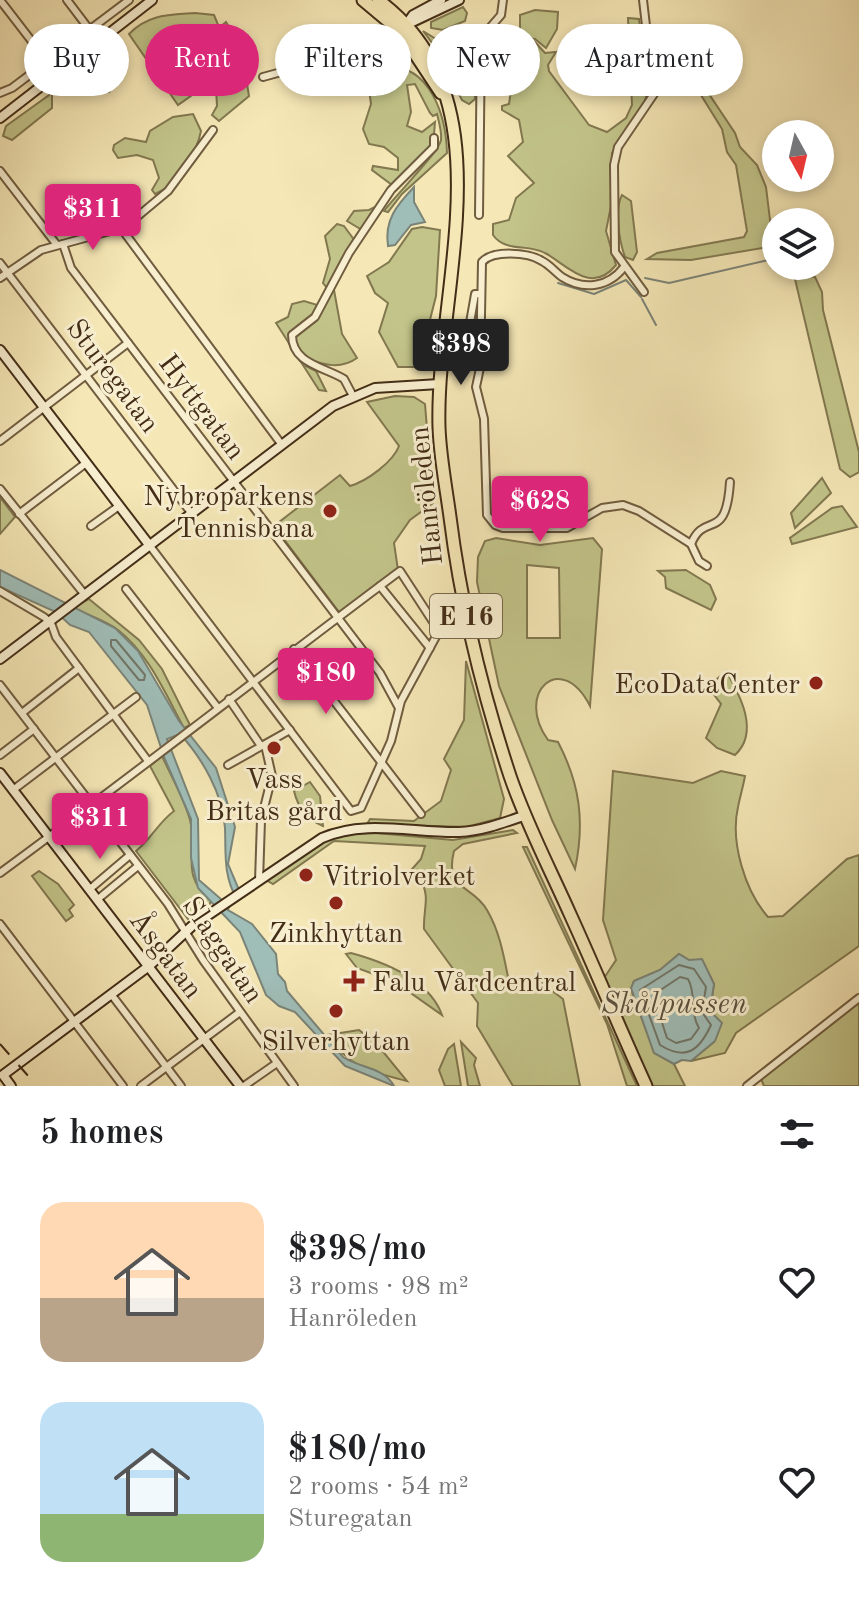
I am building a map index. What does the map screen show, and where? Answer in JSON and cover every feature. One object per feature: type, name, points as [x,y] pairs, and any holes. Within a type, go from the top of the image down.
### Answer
[{"type":"highway","name":"Hanröleden","points":[[363,0],[397,24]]},
{"type":"highway","name":"Hanröleden","points":[[378,0],[399,24]]},
{"type":"highway","name":"Hanröleden","points":[[411,41],[449,107],[456,139],[457,176],[439,384],[439,430],[459,584],[478,668],[526,815],[646,1086]]},
{"type":"street","points":[[0,0],[24,31]]},
{"type":"street","points":[[67,0],[85,24]]},
{"type":"street","points":[[96,24],[129,0]]},
{"type":"street","points":[[0,118],[152,0]]},
{"type":"street","points":[[406,24],[413,15],[441,0]]},
{"type":"street","points":[[411,24],[459,0]]},
{"type":"street","points":[[479,215],[481,43],[483,34],[501,15],[503,0]]},
{"type":"street","points":[[643,0],[655,85],[651,102],[618,147],[615,156],[615,252],[644,292]]},
{"type":"street","points":[[263,77],[275,74]]},
{"type":"street","points":[[0,93],[24,79]]},
{"type":"street","points":[[0,111],[21,99]]},
{"type":"street","points":[[0,278],[41,250],[121,228],[168,191],[213,130]]},
{"type":"street","points":[[353,396],[344,379],[314,367],[294,345],[292,335],[315,317],[356,242],[394,186],[434,147],[434,138]]},
{"type":"street","name":"Hyttgatan","points":[[0,171],[60,244],[71,268],[391,688],[399,708]]},
{"type":"street","points":[[121,228],[282,445]]},
{"type":"street","points":[[624,267],[608,283],[597,286],[568,280],[536,258],[490,255],[480,266],[480,368],[476,387],[483,407],[486,507],[491,521],[507,529],[567,528],[602,508],[623,505],[639,511],[691,544],[699,561],[707,566]]},
{"type":"street","name":"Sturegatan","points":[[0,263],[192,514]]},
{"type":"street","points":[[468,334],[468,320],[475,294],[479,294]]},
{"type":"street","points":[[0,441],[128,343]]},
{"type":"street","points":[[0,350],[43,408],[150,546],[160,560],[252,680],[351,811],[356,812],[381,764],[399,708],[438,626],[400,571],[252,680],[181,738],[0,873]]},
{"type":"street","points":[[0,659],[282,445],[353,396],[396,385],[439,384]]},
{"type":"street","points":[[19,514],[86,463]]},
{"type":"street","points":[[691,544],[702,531],[723,520],[728,512],[730,482]]},
{"type":"street","points":[[0,489],[86,596]]},
{"type":"street","points":[[91,526],[119,506]]},
{"type":"street","points":[[380,586],[430,648]]},
{"type":"street","points":[[126,589],[218,708]]},
{"type":"street","points":[[0,591],[54,620]]},
{"type":"street","points":[[54,620],[56,637],[148,761]]},
{"type":"street","points":[[294,649],[421,814]]},
{"type":"street","points":[[22,713],[79,668]]},
{"type":"street","name":"Slaggatan","points":[[0,685],[131,856],[294,1086]]},
{"type":"street","points":[[13,790],[136,697]]},
{"type":"street","points":[[229,699],[263,746],[272,776],[260,831],[259,881]]},
{"type":"street","points":[[2,754],[34,729]]},
{"type":"street","points":[[228,765],[290,730]]},
{"type":"street","name":"Åsgatan","points":[[0,773],[152,963],[204,1039],[242,1086]]},
{"type":"street","points":[[11,1086],[2,1076],[152,963],[186,932],[322,838],[344,830],[461,832],[488,828],[526,815]]},
{"type":"street","points":[[90,889],[131,856]]},
{"type":"street","points":[[98,899],[138,866]]},
{"type":"street","points":[[0,924],[123,1086]]},
{"type":"street","points":[[111,994],[181,1086]]},
{"type":"street","points":[[752,1085],[859,998]]},
{"type":"street","points":[[141,1086],[240,1012]]},
{"type":"street","points":[[242,1086],[277,1063]]},
{"type":"green space","points":[[463,7],[467,13],[465,21],[458,24],[431,22]]},
{"type":"green space","points":[[535,10],[558,12],[556,31],[546,48],[540,43],[540,24],[520,24],[520,15]]},
{"type":"green space","points":[[168,15],[214,15],[218,24],[145,24],[145,57],[129,34],[151,19]]},
{"type":"green space","points":[[628,18],[639,19],[640,24],[628,24]]},
{"type":"green space","points":[[540,48],[545,53],[556,52],[548,65],[556,80],[556,96],[568,96],[589,125],[607,132],[626,118],[632,105],[632,96],[646,96],[644,105],[612,153],[611,206],[606,231],[616,265],[607,274],[588,278],[538,250],[498,241],[493,235],[493,224],[509,220],[516,198],[534,183],[508,156],[523,142],[519,120],[502,110],[502,106],[509,104],[510,96],[540,96]]},
{"type":"green space","points":[[411,72],[425,84],[427,96],[433,96],[439,109],[447,153],[402,194],[388,212],[384,211],[433,154],[441,140],[437,114],[433,116],[430,113],[415,84],[411,84]]},
{"type":"green space","points":[[52,96],[52,108],[12,140],[3,136],[6,126]]},
{"type":"green space","points":[[172,96],[191,96],[178,105]]},
{"type":"green space","points":[[216,96],[249,96],[219,121],[212,115],[217,106]]},
{"type":"green space","points":[[370,96],[409,96],[411,112],[407,126],[422,132],[435,122],[433,146],[392,185],[372,170],[373,166],[398,170],[398,158],[384,147],[369,144],[363,129],[371,104]]},
{"type":"green space","points":[[460,96],[475,96],[469,104]]},
{"type":"green space","points":[[702,96],[710,96],[762,177],[762,192],[767,192],[769,208],[762,208],[762,248],[691,260],[647,259],[657,253],[744,237],[747,231],[736,165],[727,152],[722,129]]},
{"type":"green space","points":[[193,114],[201,131],[195,149],[178,176],[155,194],[152,190],[159,178],[153,160],[137,155],[118,158],[113,150],[114,145],[125,138],[146,142],[150,131],[173,117]]},
{"type":"green space","points":[[622,195],[631,201],[637,252],[633,260],[625,257],[619,234],[618,209]]},
{"type":"green space","points":[[377,206],[362,230],[347,221],[354,211]]},
{"type":"green space","points":[[337,224],[344,226],[355,241],[327,288],[323,283],[330,259],[325,236]]},
{"type":"green space","points":[[412,229],[440,230],[436,296],[419,363],[415,367],[398,367],[379,332],[388,303],[375,293],[367,276],[389,262]]},
{"type":"green space","points":[[795,280],[816,280],[822,292],[823,310],[859,452],[859,472],[850,477],[840,469]]},
{"type":"green space","points":[[334,290],[342,334],[357,358],[345,364],[332,365],[308,358],[306,366],[316,371],[326,391],[319,390],[276,323],[288,317],[292,304],[304,301],[317,305]]},
{"type":"green space","points":[[395,396],[414,397],[425,404],[433,503],[410,520],[394,543],[398,570],[339,612],[274,526],[340,475],[350,486],[357,484],[391,458],[399,446],[367,402]]},
{"type":"green space","points":[[822,478],[831,493],[795,528],[791,513]]},
{"type":"green space","points":[[0,497],[15,517],[0,534]]},
{"type":"green space","points":[[842,506],[857,527],[792,544],[790,538],[832,508]]},
{"type":"green space","points":[[496,538],[540,545],[593,538],[602,549],[590,706],[578,689],[566,681],[555,679],[545,684],[536,707],[539,723],[548,740],[558,742],[576,788],[580,835],[575,869],[552,820],[499,686],[477,582],[478,557],[485,541]],"holes":[[[527,565],[559,568],[560,638],[527,638]]]},
{"type":"green space","points":[[686,570],[710,585],[716,599],[711,610],[666,588],[665,577],[658,571]]},
{"type":"green space","points":[[89,599],[139,640],[162,669],[190,725],[184,728],[156,676],[129,640],[107,623],[73,608]]},
{"type":"green space","points":[[466,661],[504,799],[500,818],[467,827],[367,824],[370,819],[414,821],[441,801],[451,770],[444,759],[464,720]]},
{"type":"green space","points":[[726,671],[742,702],[747,725],[742,746],[735,755],[717,748],[706,738],[721,704],[708,687]]},
{"type":"green space","points":[[162,756],[190,820],[195,882],[211,901],[207,910],[188,919],[136,851],[174,811],[150,766]]},
{"type":"green space","points":[[613,771],[693,783],[721,771],[745,776],[736,821],[738,850],[752,894],[768,917],[783,916],[847,859],[859,855],[859,946],[736,1033],[725,1053],[691,1061],[714,1042],[721,1023],[710,1011],[714,984],[702,960],[689,960],[679,954],[660,970],[634,981],[631,989],[654,1052],[674,1064],[685,1086],[649,1086],[602,981],[616,960],[603,920]]},
{"type":"green space","points":[[310,782],[320,796],[323,826],[304,813],[294,791]]},
{"type":"green space","points":[[513,830],[517,833],[463,844],[454,851],[453,873],[461,886],[487,910],[501,945],[509,982],[521,986],[542,983],[563,999],[580,1086],[513,1086],[477,1026],[478,1003],[424,929],[426,897],[423,885],[420,879],[406,876],[421,859],[425,846],[334,841],[273,884],[266,880],[321,842],[346,834],[376,833],[453,840]]},
{"type":"green space","points":[[523,847],[527,847],[637,1086],[627,1086],[607,1024]]},
{"type":"green space","points":[[39,871],[58,884],[74,905],[69,910],[73,916],[66,921],[32,876]]},
{"type":"green space","points":[[346,954],[391,967],[416,982],[436,1002],[442,1015],[395,982],[357,968]]},
{"type":"green space","points":[[859,1003],[859,1086],[764,1086],[761,1079]]},
{"type":"green space","points":[[359,1030],[376,1043],[407,1081],[353,1062],[327,1035]]},
{"type":"green space","points":[[461,1042],[476,1058],[474,1065],[480,1086],[468,1086]]},
{"type":"green space","points":[[454,1044],[461,1086],[445,1086],[439,1070],[448,1049]]},
{"type":"water","points":[[414,187],[414,202],[425,222],[411,225],[395,245],[388,246],[388,228],[393,214]]},
{"type":"water","points":[[0,570],[115,628],[138,651],[179,721],[216,768],[235,827],[228,864],[242,897],[237,900],[227,873],[225,828],[216,790],[196,754],[180,734],[167,739],[198,819],[199,880],[229,906],[228,910],[252,924],[276,954],[278,974],[285,982],[287,991],[343,1057],[378,1071],[394,1086],[345,1066],[295,1012],[279,1006],[266,995],[240,932],[198,888],[191,858],[191,819],[164,757],[147,705],[89,632],[70,625],[56,612],[0,587]]},
{"type":"water","name":"Skålpussen","points":[[679,954],[689,960],[702,959],[714,984],[710,1011],[722,1023],[715,1041],[691,1061],[682,1060],[674,1064],[654,1053],[631,988],[634,981],[660,970]]},
{"type":"waterway","points":[[645,278],[669,283],[762,262]]},
{"type":"waterway","points":[[558,283],[594,294],[626,280],[641,297]]},
{"type":"waterway","points":[[642,299],[656,325]]},
{"type":"railway","points":[[0,1044],[37,1086]]},
{"type":"place","name":"Nybroparkens Tennisbana","points":[[330,511]]},
{"type":"place","name":"EcoDataCenter","points":[[816,683]]},
{"type":"place","name":"Vass Britas gård","points":[[274,748]]},
{"type":"place","name":"Vitriolverket","points":[[306,875]]},
{"type":"place","name":"Zinkhyttan","points":[[336,903]]},
{"type":"place","name":"Falu Vårdcentral","points":[[354,981]]},
{"type":"place","name":"Silverhyttan","points":[[336,1011]]}]
